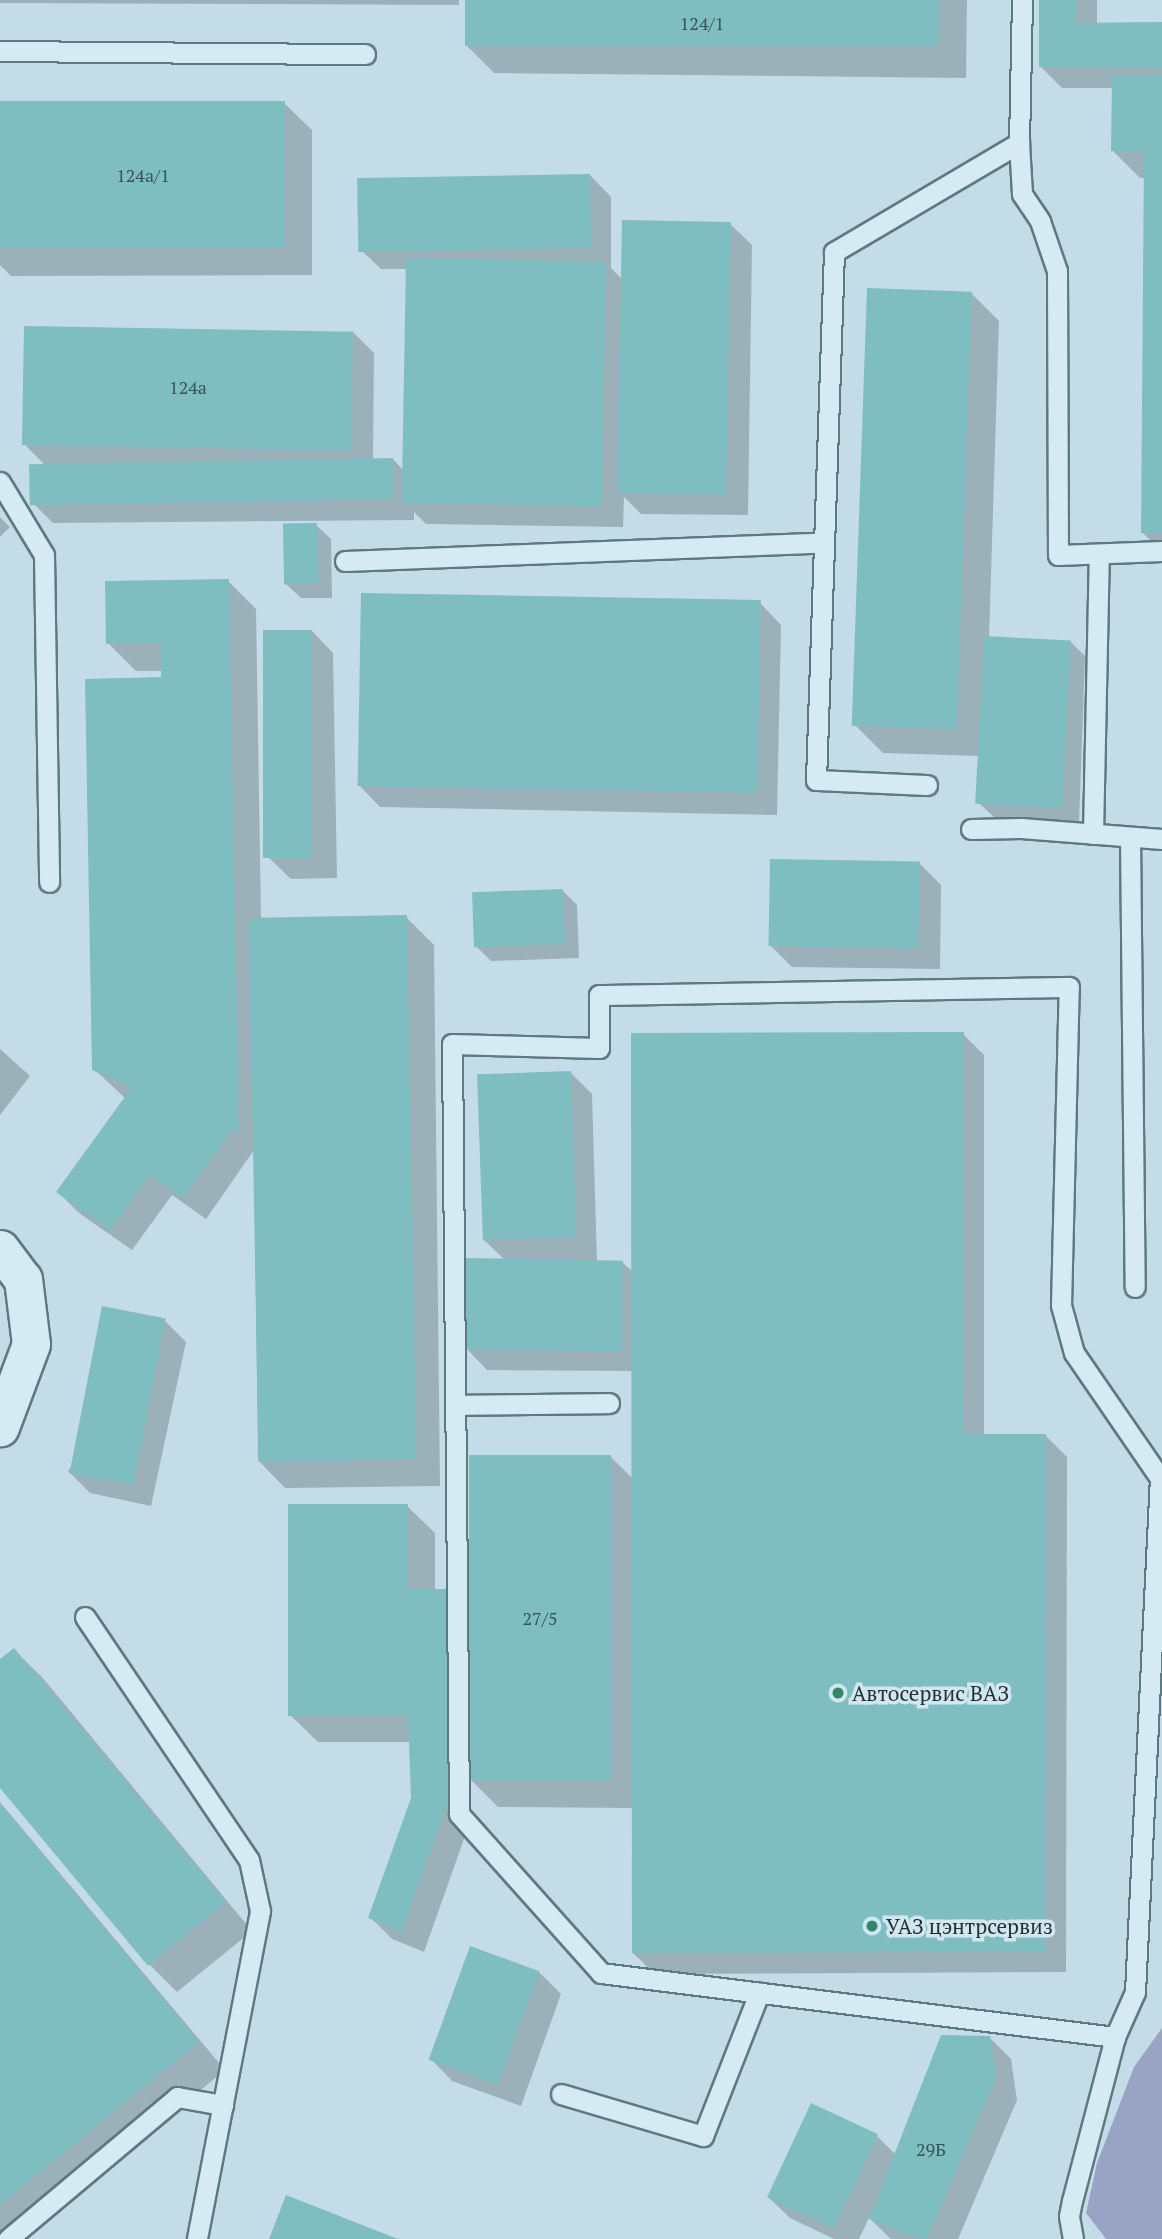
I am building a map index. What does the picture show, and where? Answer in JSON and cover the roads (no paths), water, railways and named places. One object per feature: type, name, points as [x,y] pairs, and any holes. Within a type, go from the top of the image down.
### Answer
[{"type":"street","points":[[0,1248],[23,1279],[31,1344],[0,1427]]},
{"type":"lane","points":[[1022,0],[1019,143],[1022,194],[1040,221],[1057,271],[1058,555],[1162,551]]},
{"type":"lane","points":[[0,51],[365,54]]},
{"type":"lane","points":[[927,785],[816,780],[834,252],[1019,143]]},
{"type":"lane","points":[[0,482],[44,555],[49,882]]},
{"type":"lane","points":[[345,561],[824,543]]},
{"type":"lane","points":[[1093,834],[1099,554]]},
{"type":"lane","points":[[971,829],[1021,828],[1162,839]]},
{"type":"lane","points":[[1130,837],[1135,1287]]},
{"type":"lane","points":[[1073,2239],[1069,2216],[1072,2201],[1115,2037],[1135,1992],[1161,1478],[1074,1353],[1061,1305],[1069,987],[599,995],[599,1048],[452,1044],[459,1814],[601,1973],[1115,2037]]},
{"type":"lane","points":[[455,1405],[609,1403]]},
{"type":"lane","points":[[85,1617],[249,1860],[260,1911],[197,2239]]},
{"type":"lane","points":[[561,2094],[703,2136],[759,1993]]},
{"type":"lane","points":[[8,2239],[177,2097],[223,2105]]},
{"type":"place","name":"Автосервис ВАЗ","points":[[838,1693]]},
{"type":"place","name":"УАЗ цэнтрсервиз","points":[[872,1926]]}]
